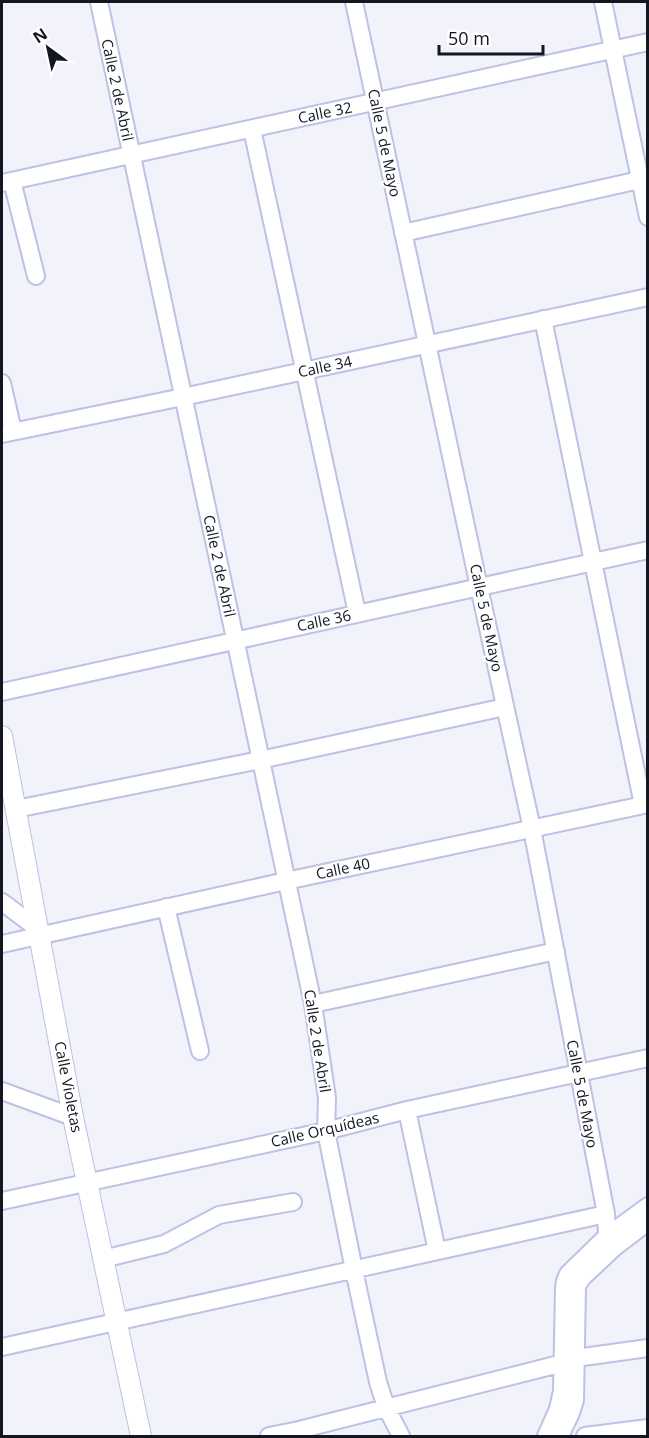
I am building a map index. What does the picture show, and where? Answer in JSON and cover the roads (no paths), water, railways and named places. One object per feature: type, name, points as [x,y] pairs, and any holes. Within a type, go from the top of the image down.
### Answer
[{"type":"street","name":"Calle 2 de Abril","points":[[99,2],[313,1004],[327,1098],[326,1131]]},
{"type":"street","name":"Calle 5 de Mayo","points":[[354,2],[531,829],[611,1242]]},
{"type":"street","points":[[603,2],[644,179],[648,217]]},
{"type":"street","name":"Calle 32","points":[[7,182],[648,42]]},
{"type":"street","points":[[252,129],[357,614]]},
{"type":"street","points":[[404,233],[644,179]]},
{"type":"street","points":[[7,182],[36,276]]},
{"type":"street","name":"Calle 34","points":[[7,432],[183,397],[648,297]]},
{"type":"street","points":[[543,319],[645,805]]},
{"type":"street","points":[[2,383],[7,432]]},
{"type":"street","name":"Calle 36","points":[[2,692],[648,550]]},
{"type":"street","points":[[16,809],[260,760],[505,707]]},
{"type":"street","name":"Calle Violetas","points":[[2,736],[73,1117],[141,1437]]},
{"type":"street","name":"Calle 40","points":[[2,944],[38,932],[645,805]]},
{"type":"street","points":[[2,902],[38,932]]},
{"type":"street","points":[[166,907],[200,1051]]},
{"type":"street","points":[[313,1004],[556,951]]},
{"type":"street","name":"Calle Orquídeas","points":[[2,1201],[648,1058]]},
{"type":"street","points":[[2,1091],[73,1117]]},
{"type":"street","points":[[407,1110],[437,1251]]},
{"type":"street","points":[[326,1131],[378,1382],[386,1407],[401,1437]]},
{"type":"street","points":[[103,1259],[164,1244],[219,1215],[293,1202]]},
{"type":"street","points":[[560,1437],[575,1400],[569,1360],[565,1281],[568,1274],[611,1242],[648,1206]]},
{"type":"street","points":[[2,1347],[606,1214]]},
{"type":"street","points":[[611,1242],[648,1222]]},
{"type":"street","points":[[268,1437],[300,1433],[386,1407],[569,1360],[648,1348]]},
{"type":"street","points":[[546,1437],[558,1409],[569,1360]]},
{"type":"street","points":[[585,1437],[628,1434],[648,1428]]}]
